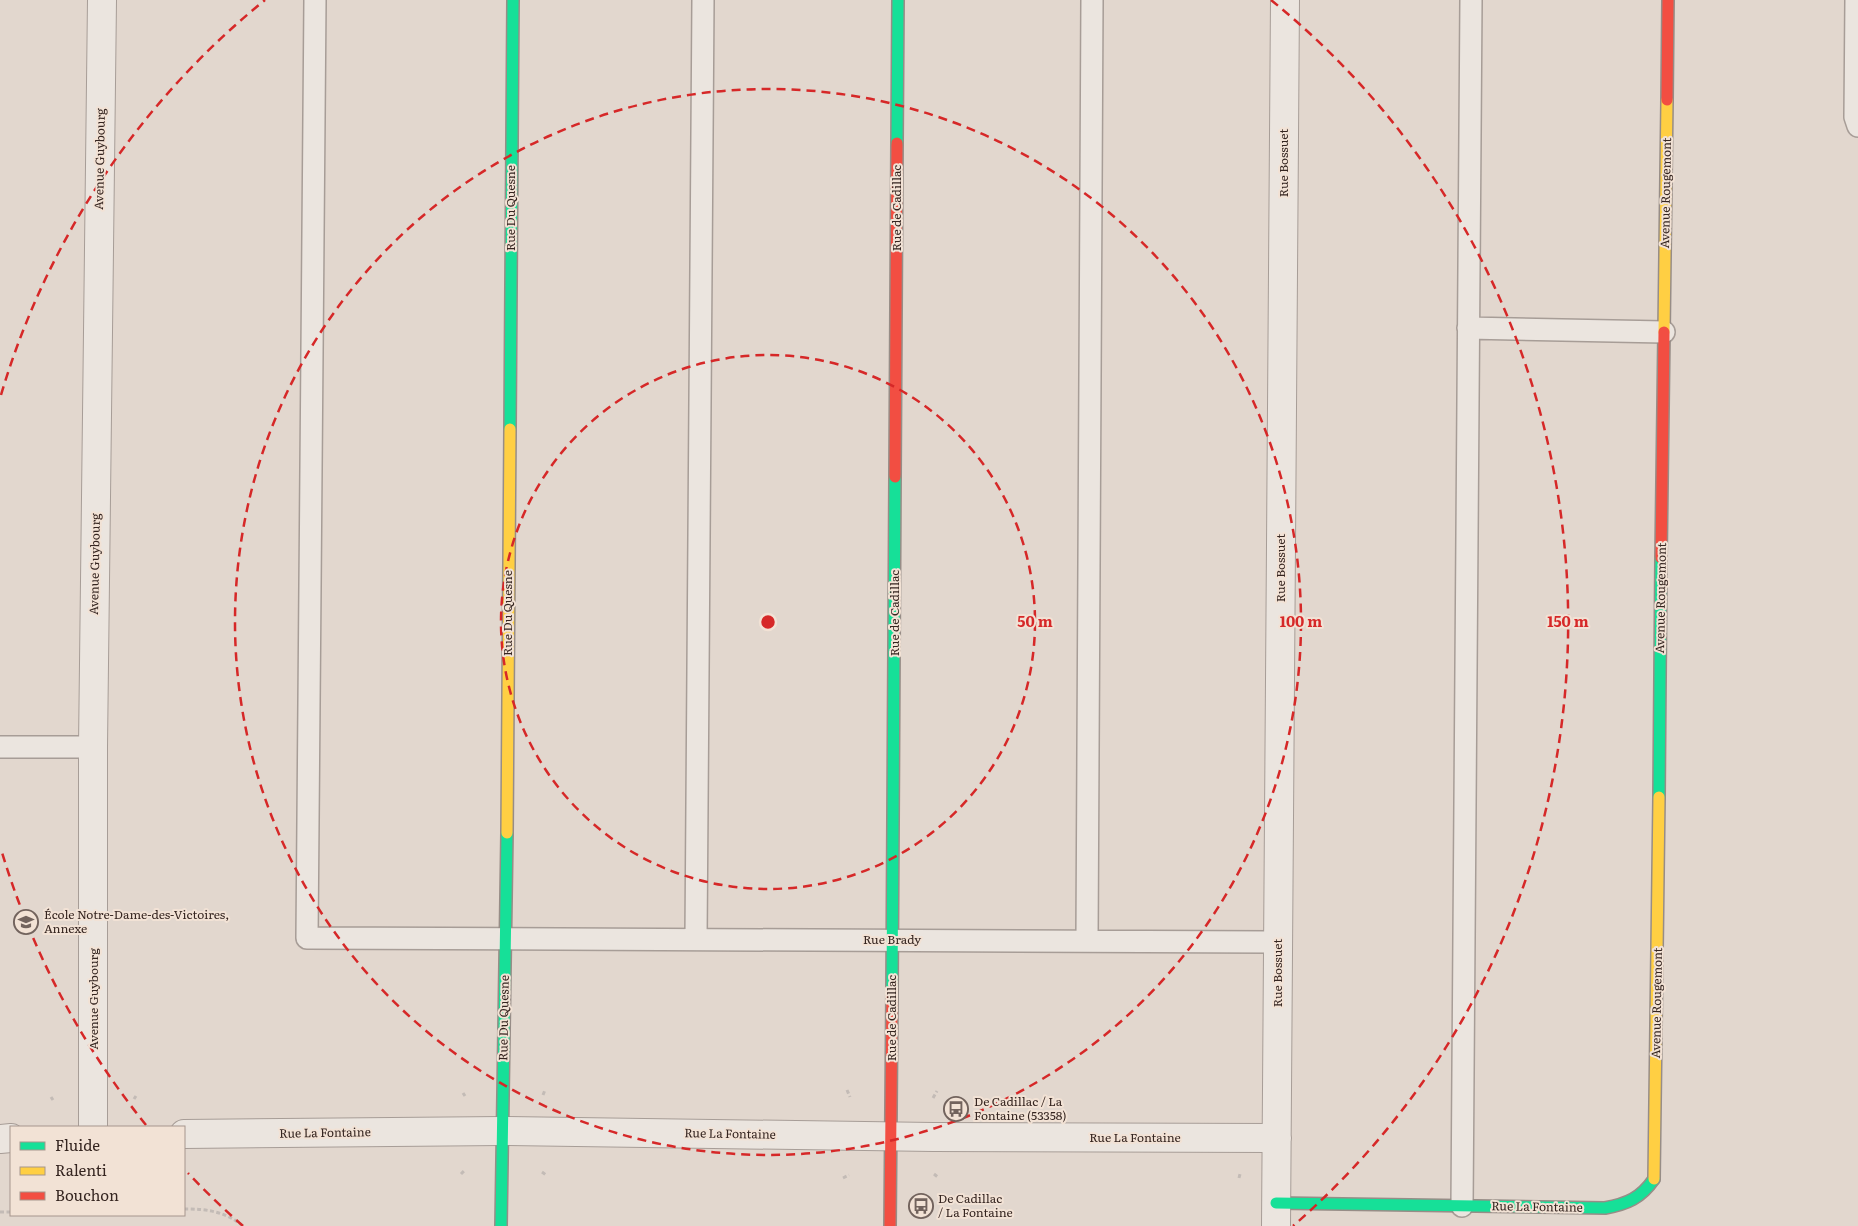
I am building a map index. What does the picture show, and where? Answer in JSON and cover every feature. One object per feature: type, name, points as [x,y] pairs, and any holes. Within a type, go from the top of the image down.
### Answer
[{"type":"street","name":"Avenue Guybourg","points":[[93,1126],[93,747],[102,0]]},
{"type":"street","name":"Rue Du Quesne","points":[[501,1226],[506,940],[513,0]]},
{"type":"street","name":"Rue de Cadillac","points":[[890,1226],[898,0]]},
{"type":"street","name":"Rue Bossuet","points":[[1276,1215],[1285,0]]},
{"type":"street","name":"Avenue Rougemont","points":[[1645,1194],[1654,1178],[1655,1163],[1668,0]]},
{"type":"street","name":"Rue La Fontaine","points":[[185,1134],[502,1131],[1277,1138]]},
{"type":"street","name":"Rue La Fontaine","points":[[1276,1215],[1462,1206],[1605,1208],[1629,1203],[1645,1194]]},
{"type":"lane","name":"Rue Brady","points":[[315,0],[307,938],[1278,942]]},
{"type":"lane","points":[[696,939],[703,0]]},
{"type":"lane","points":[[1087,940],[1092,0]]},
{"type":"lane","points":[[1462,1206],[1471,0]]},
{"type":"lane","points":[[1856,0],[1855,117],[1858,126]]},
{"type":"lane","points":[[1468,328],[1664,332]]},
{"type":"lane","points":[[0,747],[93,747]]},
{"type":"path","points":[[543,1095],[545,1090]]},
{"type":"path","points":[[847,1090],[850,1097]]},
{"type":"path","points":[[932,1098],[937,1091]]},
{"type":"path","points":[[542,1172],[546,1175]]},
{"type":"path","points":[[934,1174],[939,1178]]},
{"type":"path","points":[[842,1178],[849,1175]]},
{"type":"path","points":[[185,1209],[208,1208],[232,1217],[243,1226]]},
{"type":"traffic: fast","points":[[510,429],[513,0]]},
{"type":"traffic: fast","points":[[897,143],[898,0]]},
{"type":"traffic: fast","points":[[892,992],[895,477]]},
{"type":"traffic: fast","points":[[1659,797],[1661,558]]},
{"type":"traffic: fast","points":[[501,1226],[507,833]]},
{"type":"traffic: fast","points":[[1276,1203],[1605,1208],[1633,1199],[1644,1191],[1654,1179]]},
{"type":"traffic: slow","points":[[1664,332],[1667,100]]},
{"type":"traffic: slow","points":[[507,833],[510,429]]},
{"type":"traffic: slow","points":[[1654,1179],[1659,797]]},
{"type":"traffic: jam","points":[[1667,100],[1668,0]]},
{"type":"traffic: jam","points":[[895,477],[897,143]]},
{"type":"traffic: jam","points":[[1661,558],[1664,332]]},
{"type":"traffic: jam","points":[[890,1226],[892,992]]},
{"type":"place","name":"École Notre-Dame-des-Victoires, Annexe","points":[[26,922]]},
{"type":"place","name":"De Cadillac / La Fontaine (53358)","points":[[956,1109]]},
{"type":"place","name":"De Cadillac / La Fontaine","points":[[921,1206]]}]
